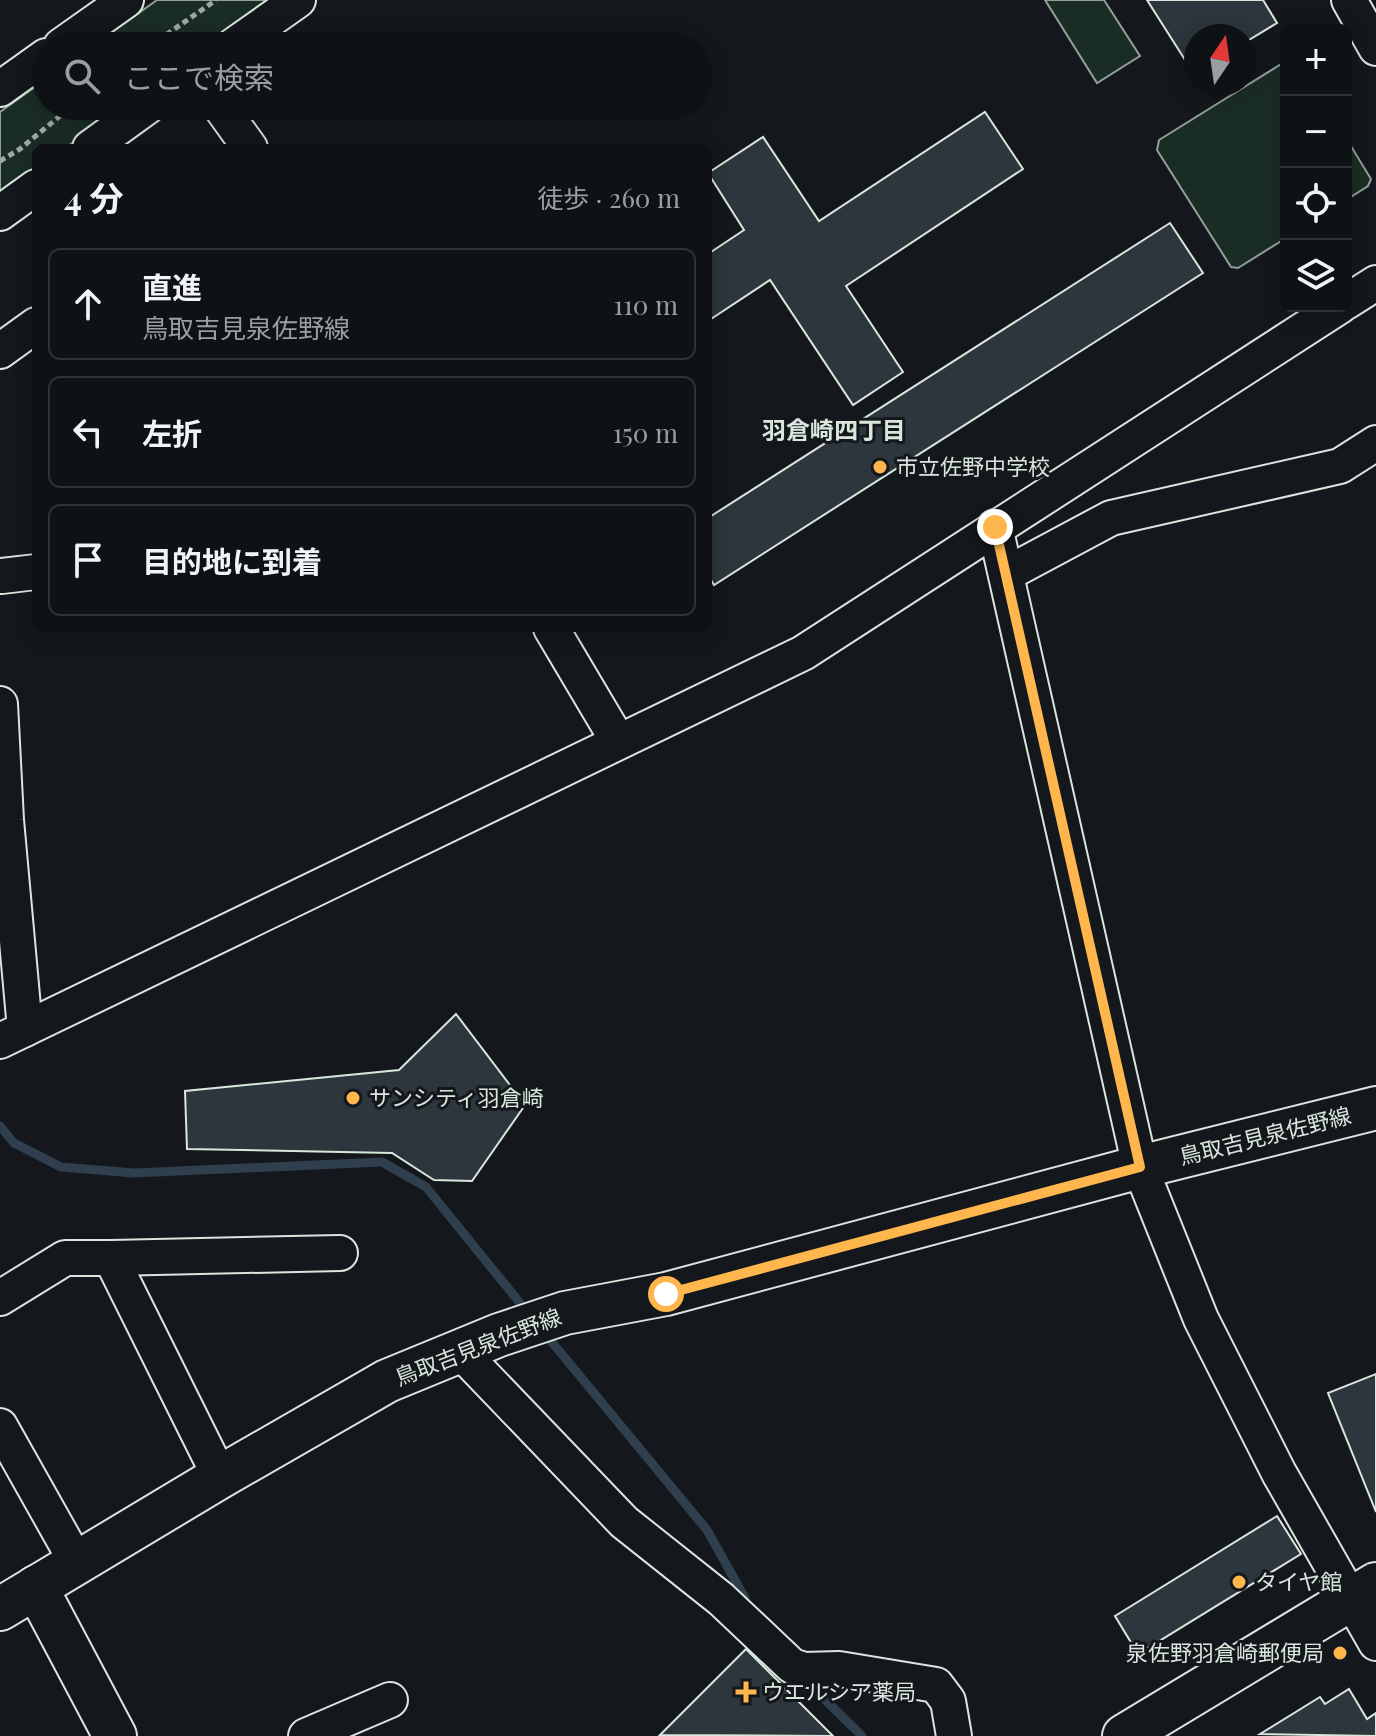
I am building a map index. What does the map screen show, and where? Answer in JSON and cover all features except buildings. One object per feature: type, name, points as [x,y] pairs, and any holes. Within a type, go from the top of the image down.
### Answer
[{"type":"main road","name":"鳥取吉見泉佐野線","points":[[0,1609],[387,1381],[499,1335],[565,1313],[666,1294],[1140,1167],[1376,1108]]},
{"type":"main road","points":[[36,1587],[115,1736]]},
{"type":"main road","points":[[1124,1736],[1363,1592]]},
{"type":"street","points":[[81,32],[126,0]]},
{"type":"street","points":[[253,32],[298,0]]},
{"type":"street","points":[[1349,0],[1376,48]]},
{"type":"street","points":[[0,89],[32,66]]},
{"type":"street","points":[[96,144],[129,120]]},
{"type":"street","points":[[230,120],[247,144]]},
{"type":"street","points":[[0,213],[32,190]]},
{"type":"street","points":[[1352,298],[1376,283]]},
{"type":"street","points":[[0,704],[12,1035],[803,653],[1331,312]]},
{"type":"street","points":[[0,351],[32,328]]},
{"type":"street","points":[[1006,574],[1111,518],[1340,466],[1376,443]]},
{"type":"street","points":[[995,527],[1140,1167],[1201,1319],[1279,1473],[1363,1592],[1376,1643]]},
{"type":"street","points":[[1,572],[32,572]]},
{"type":"street","points":[[553,632],[618,741]]},
{"type":"street","points":[[0,1298],[65,1258],[111,1258],[269,1243],[340,1253]]},
{"type":"street","points":[[111,1258],[220,1477]]},
{"type":"street","points":[[460,1351],[624,1522],[721,1599],[792,1666],[804,1670],[839,1669],[936,1685],[948,1701],[954,1736]]},
{"type":"street","points":[[0,1426],[77,1563]]},
{"type":"street","points":[[306,1736],[390,1700]]},
{"type":"path","points":[[170,32],[216,0]]},
{"type":"path","points":[[0,161],[55,120]]},
{"type":"green space","points":[[157,0],[274,0],[229,32],[112,32]]},
{"type":"green space","points":[[1045,0],[1104,0],[1140,56],[1097,83]]},
{"type":"green space","points":[[1280,65],[1280,242],[1238,268],[1231,267],[1157,150],[1159,140],[1230,96],[1256,96],[1256,80]]},
{"type":"green space","points":[[32,89],[32,120],[105,120],[71,144],[32,144],[32,172],[0,194],[0,112]]},
{"type":"green space","points":[[1352,148],[1371,179],[1368,186],[1352,196]]},
{"type":"waterway","points":[[0,1126],[14,1143],[61,1167],[134,1173],[382,1162],[426,1187],[524,1308]]},
{"type":"waterway","points":[[546,1335],[707,1530],[745,1598]]},
{"type":"waterway","points":[[814,1689],[862,1736]]},
{"type":"place","name":"市立佐野中学校","points":[[880,467]]},
{"type":"place","name":"サンシティ羽倉崎","points":[[353,1098]]},
{"type":"place","name":"タイヤ館","points":[[1239,1582]]},
{"type":"place","name":"泉佐野羽倉崎郵便局","points":[[1340,1653]]},
{"type":"place","name":"ウエルシア薬局","points":[[746,1692]]},
{"type":"district","name":"羽倉崎四丁目","points":[[834,431]]},
{"type":"route","points":[[666,1294],[1140,1167],[995,527]]}]
